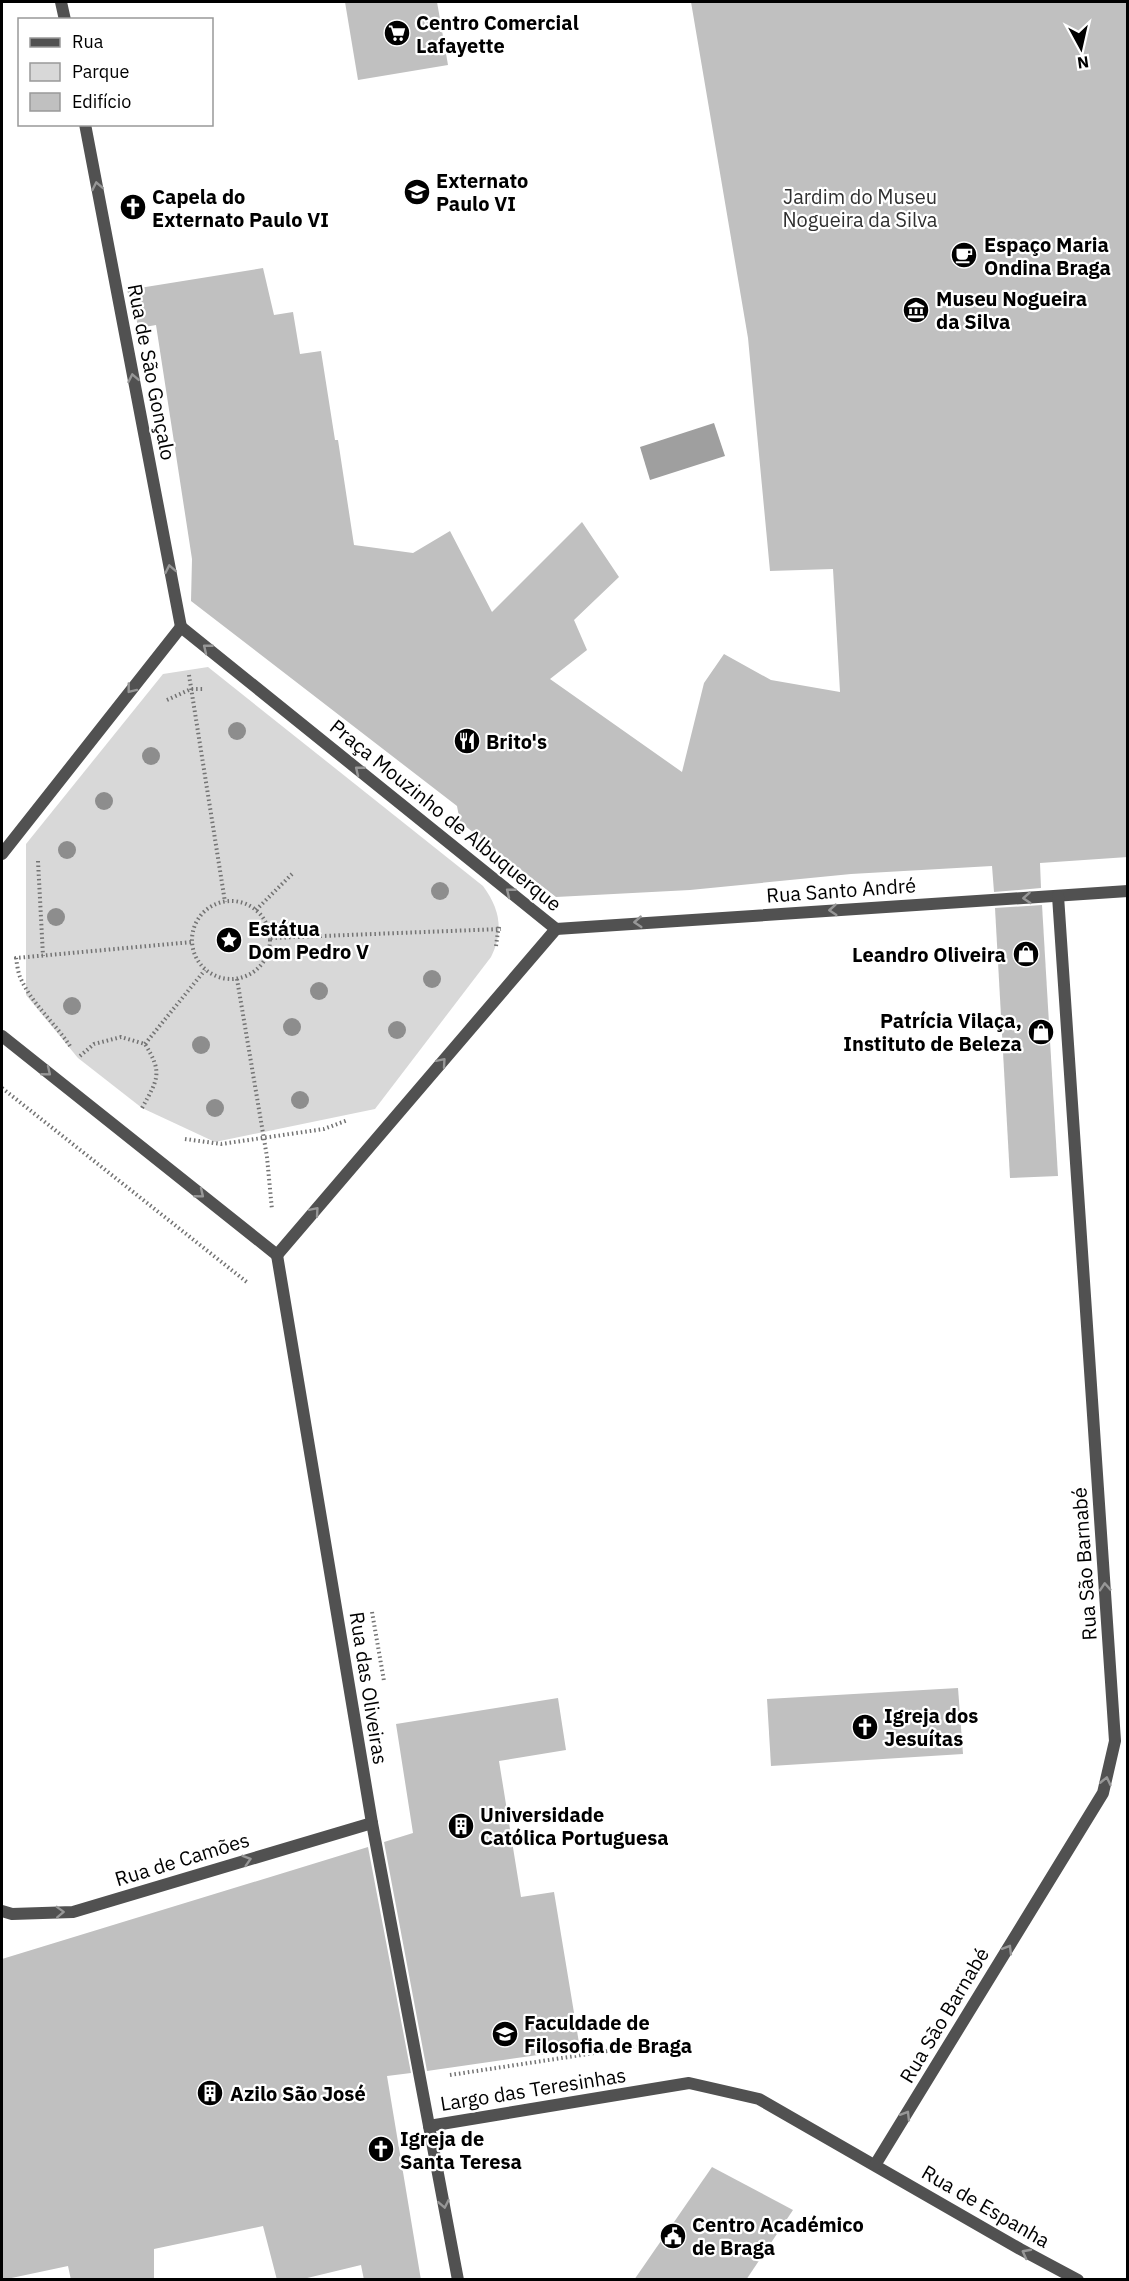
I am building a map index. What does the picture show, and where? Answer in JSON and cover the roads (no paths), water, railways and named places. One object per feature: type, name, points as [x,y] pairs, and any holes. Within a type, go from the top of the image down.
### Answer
[{"type":"street","points":[[61,2],[65,18]]},
{"type":"street","name":"Rua de São Gonçalo","points":[[85,126],[181,627]]},
{"type":"street","points":[[2,854],[181,627]]},
{"type":"street","name":"Praça Mouzinho de Albuquerque","points":[[181,627],[556,929],[277,1255]]},
{"type":"street","name":"Rua Santo André","points":[[556,929],[1128,891]]},
{"type":"street","name":"Rua São Barnabé","points":[[875,2165],[1103,1792],[1115,1741],[1058,896]]},
{"type":"street","points":[[2,1036],[277,1255]]},
{"type":"street","name":"Rua das Oliveiras","points":[[277,1255],[372,1823],[458,2280]]},
{"type":"street","name":"Rua de Camões","points":[[2,1911],[12,1914],[73,1912],[372,1823]]},
{"type":"street","name":"Largo das Teresinhas","points":[[429,2126],[689,2083],[759,2099],[875,2165]]},
{"type":"street","name":"Rua de Espanha","points":[[875,2165],[1078,2280]]},
{"type":"place","name":"Centro Comercial Lafayette","points":[[397,33]]},
{"type":"place","name":"Externato Paulo VI","points":[[417,192]]},
{"type":"place","name":"Capela do Externato Paulo VI","points":[[133,207]]},
{"type":"place","name":"Espaço Maria Ondina Braga","points":[[964,255]]},
{"type":"place","name":"Museu Nogueira da Silva","points":[[916,310]]},
{"type":"place","name":"Brito's","points":[[467,741]]},
{"type":"place","name":"Estátua Dom Pedro V","points":[[229,940]]},
{"type":"place","name":"Leandro Oliveira","points":[[1026,954]]},
{"type":"place","name":"Patrícia Vilaça, Instituto de Beleza","points":[[1041,1032]]},
{"type":"place","name":"Igreja dos Jesuítas","points":[[865,1727]]},
{"type":"place","name":"Universidade Católica Portuguesa","points":[[461,1826]]},
{"type":"place","name":"Faculdade de Filosofia de Braga","points":[[505,2034]]},
{"type":"place","name":"Azilo São José","points":[[210,2093]]},
{"type":"place","name":"Igreja de Santa Teresa","points":[[381,2149]]},
{"type":"place","name":"Centro Académico de Braga","points":[[673,2236]]},
{"type":"park label","name":"Jardim do Museu Nogueira da Silva","points":[[860,208]]}]
